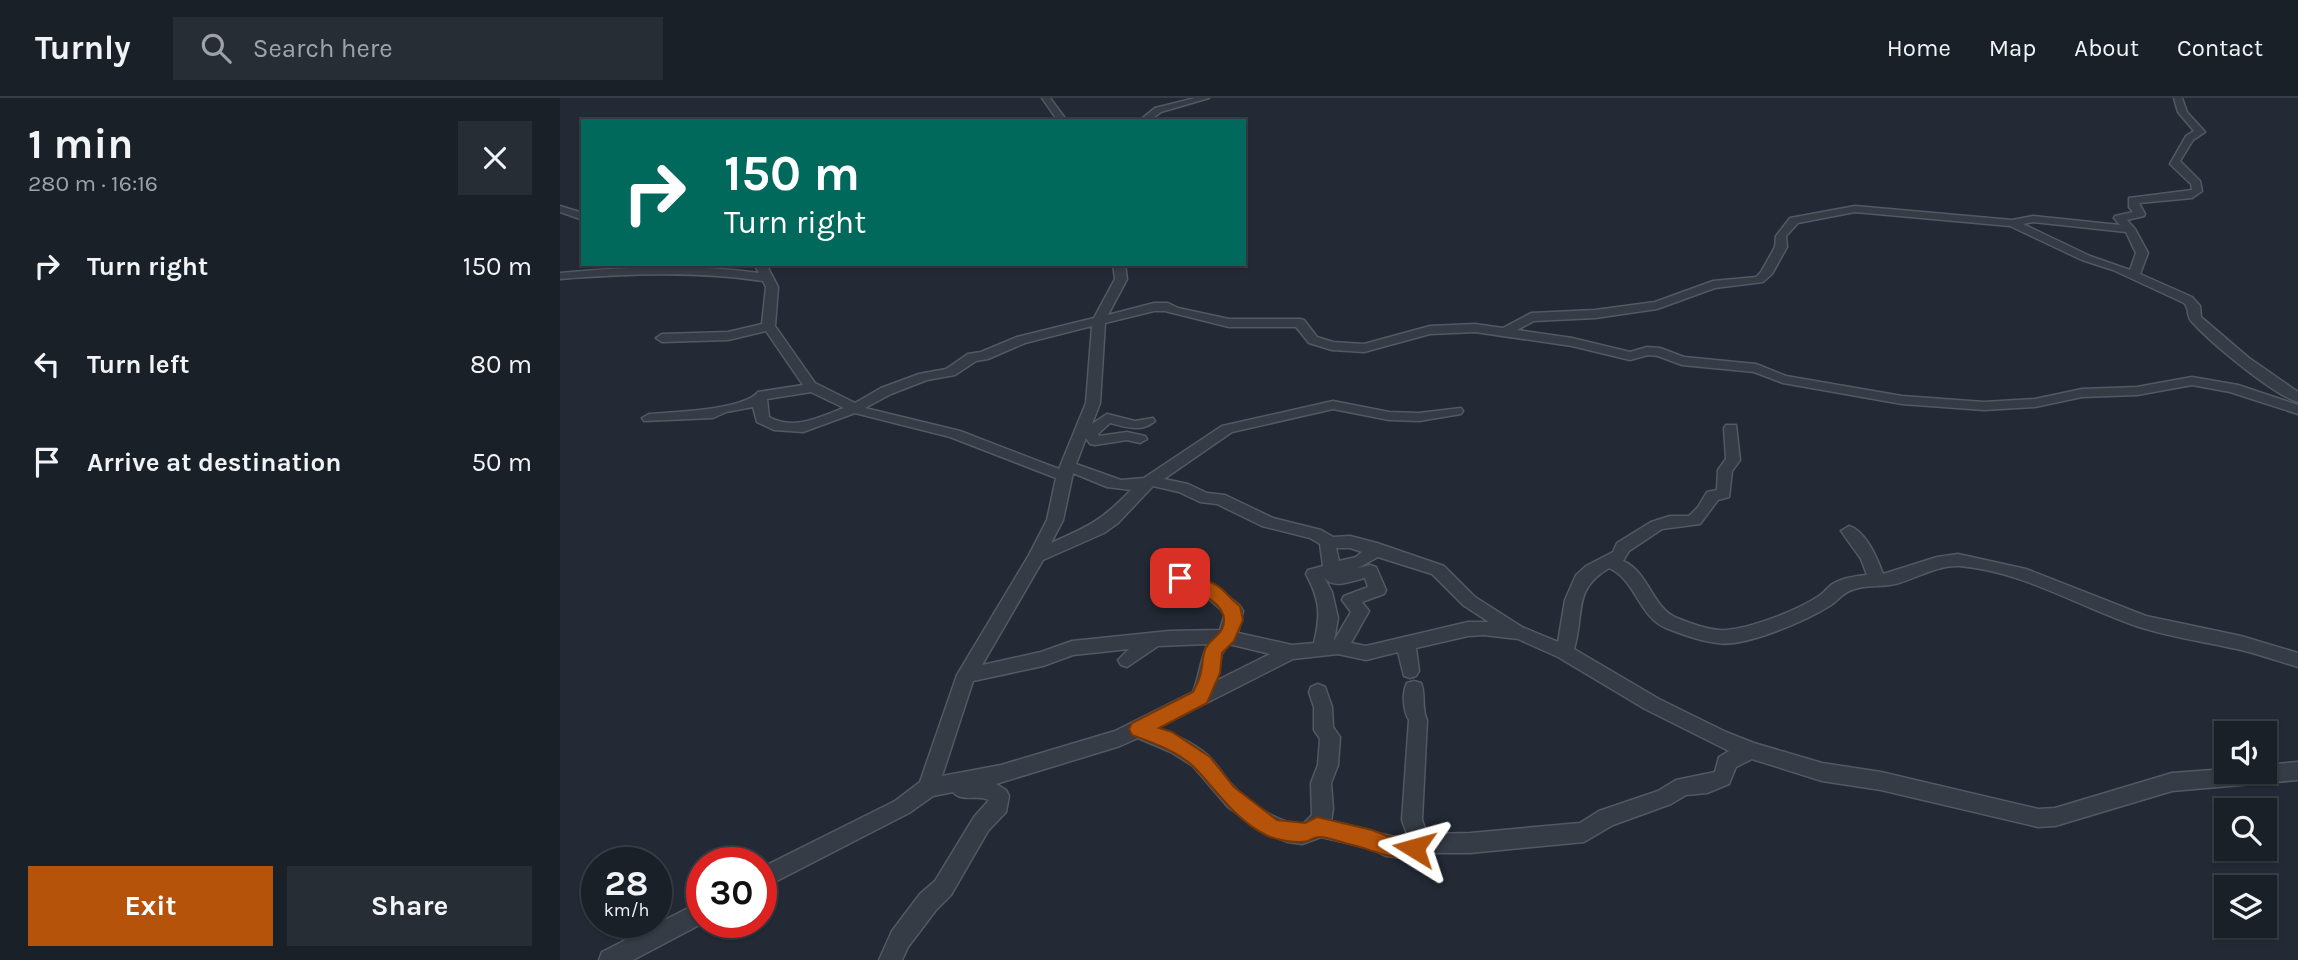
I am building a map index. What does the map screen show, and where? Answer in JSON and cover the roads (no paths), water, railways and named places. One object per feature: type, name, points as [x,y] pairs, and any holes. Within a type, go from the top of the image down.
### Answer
[{"type":"street","points":[[1046,98],[1062,119]]},
{"type":"street","points":[[1146,119],[1158,110],[1205,98]]},
{"type":"street","points":[[2134,276],[2142,253],[2130,229],[2119,218],[2140,214],[2134,207],[2133,200],[2183,198],[2197,191],[2196,183],[2175,164],[2179,152],[2189,138],[2200,132],[2190,123],[2179,106],[2178,98]]},
{"type":"street","points":[[560,209],[581,216]]},
{"type":"street","points":[[1505,332],[1531,317],[1595,314],[1657,305],[1713,285],[1759,279],[1766,274],[1781,247],[1781,236],[1794,220],[1817,214],[1855,209],[1980,222],[2012,223],[2033,219],[2130,229]]},
{"type":"street","points":[[2012,223],[2085,258],[2188,300],[2194,306],[2195,318],[2258,373],[2298,398]]},
{"type":"street","points":[[761,266],[772,287],[769,326],[810,386],[855,408],[955,433],[1066,471],[1084,469],[1115,486],[1125,488],[1152,481],[1183,488],[1205,498],[1220,499],[1268,522],[1315,534],[1330,543],[1350,542],[1438,570],[1469,601],[1521,633],[1564,652],[1651,704],[1719,738],[1752,751],[1822,772],[1881,781],[2038,818],[2055,817],[2172,782],[2298,771]]},
{"type":"street","points":[[928,788],[965,675],[1037,556],[1055,520],[1066,471],[1086,431],[1093,403],[1099,320],[1121,279],[1118,266]]},
{"type":"street","points":[[560,276],[597,273],[725,272],[768,278]]},
{"type":"street","points":[[810,386],[805,390],[763,395],[760,401],[762,419],[774,426],[803,428],[855,408],[887,391],[924,377],[950,372],[973,357],[983,356],[1021,340],[1099,320],[1168,307],[1174,311],[1229,323],[1300,323],[1313,340],[1332,346],[1364,348],[1430,330],[1475,328],[1573,342],[1630,356],[1647,351],[1660,352],[1682,361],[1756,368],[1783,379],[1902,400],[1984,406],[2035,402],[2082,393],[2137,391],[2192,381],[2232,388],[2298,410]]},
{"type":"street","points":[[662,338],[728,336],[769,326]]},
{"type":"street","points":[[702,426],[705,419],[722,409],[760,401]]},
{"type":"street","points":[[1037,556],[1098,529],[1112,519],[1130,498],[1227,429],[1299,404],[1333,405],[1389,416],[1419,417],[1456,411]]},
{"type":"street","points":[[649,418],[713,414]]},
{"type":"street","points":[[1086,431],[1107,418],[1136,425],[1148,421]]},
{"type":"street","points":[[1564,652],[1572,634],[1575,588],[1590,570],[1619,556],[1623,547],[1645,531],[1670,521],[1689,522],[1697,519],[1710,505],[1712,496],[1724,493],[1725,470],[1733,460],[1731,428]]},
{"type":"street","points":[[1086,431],[1095,441],[1103,442],[1127,436],[1140,439]]},
{"type":"street","points":[[1849,531],[1869,557],[1877,580]]},
{"type":"street","points":[[1330,543],[1327,545],[1334,579],[1370,571],[1378,590],[1350,600],[1360,611],[1331,647]]},
{"type":"street","points":[[1331,647],[1324,592],[1314,574],[1361,561],[1377,549]]},
{"type":"street","points":[[1608,561],[1622,567],[1639,584],[1655,611],[1669,622],[1718,637],[1742,635],[1759,629],[1826,600],[1837,589],[1854,582],[1893,579],[1937,562],[1972,561],[2020,573],[2145,622],[2241,643],[2298,660]]},
{"type":"street","points":[[1180,578],[1206,587],[1234,611],[1235,620],[1228,636],[1213,651],[1210,673],[1200,698]]},
{"type":"street","points":[[777,871],[902,807],[928,788],[1001,774],[1121,738],[1293,652],[1331,647],[1366,653],[1468,629],[1484,628],[1521,633]]},
{"type":"street","points":[[965,675],[1043,659],[1072,648],[1160,639],[1228,636],[1293,652]]},
{"type":"street","points":[[1126,660],[1160,639]]},
{"type":"street","points":[[1406,643],[1414,712],[1418,720],[1412,820],[1417,834],[1414,848]]},
{"type":"street","points":[[1317,827],[1324,811],[1321,778],[1326,770],[1330,737],[1324,730],[1323,707],[1318,692]]},
{"type":"street","points":[[1138,729],[1165,738],[1191,754],[1203,763],[1227,793],[1252,815],[1274,829],[1306,832],[1317,827],[1372,839],[1385,846],[1414,848],[1433,843],[1470,843],[1584,832],[1606,818],[1653,802],[1683,786],[1707,784],[1722,778],[1727,769],[1726,763],[1742,753],[1752,751]]},
{"type":"street","points":[[890,960],[900,939],[928,902],[943,888],[981,824],[999,806],[999,796],[988,789],[928,788]]},
{"type":"street","points":[[610,960],[686,920]]}]
